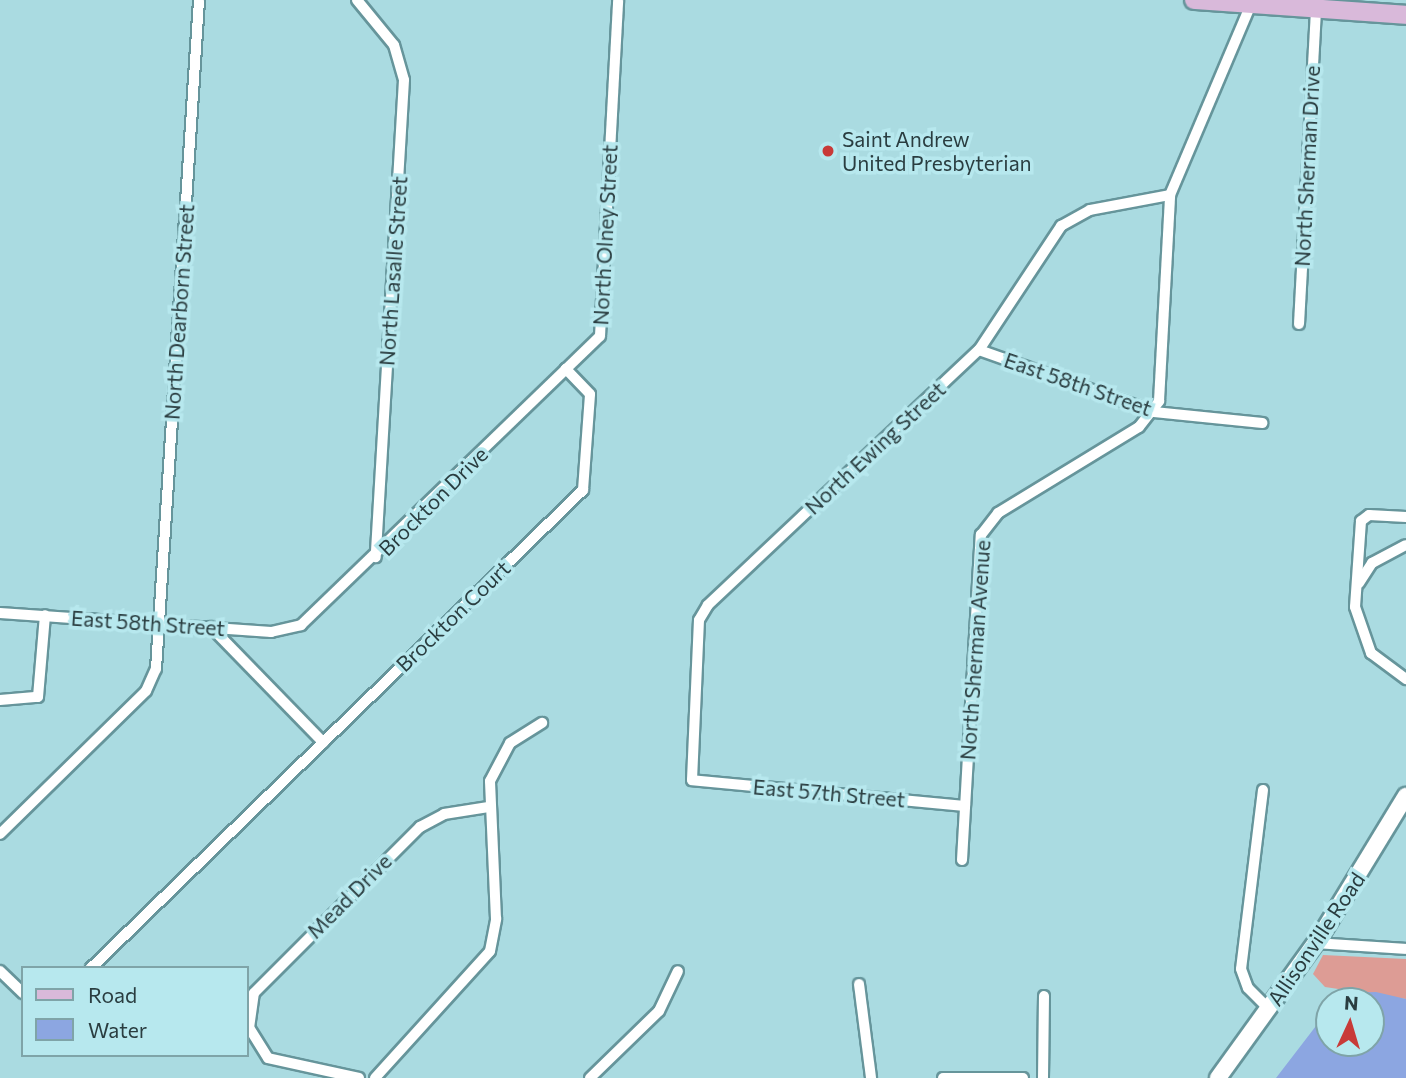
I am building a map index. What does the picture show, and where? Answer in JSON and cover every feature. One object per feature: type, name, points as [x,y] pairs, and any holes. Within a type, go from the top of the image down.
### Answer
[{"type":"main road","points":[[1194,0],[1406,15]]},
{"type":"main road","name":"Allisonville Road","points":[[1218,1078],[1316,943],[1406,796]]},
{"type":"street","name":"North Dearborn Street","points":[[160,624],[199,0]]},
{"type":"street","name":"North Lasalle Street","points":[[357,0],[394,46],[404,80],[376,557]]},
{"type":"street","name":"North Olney Street","points":[[566,369],[600,336],[618,0]]},
{"type":"street","points":[[1154,412],[1163,385],[1170,195],[1251,4]]},
{"type":"street","name":"North Sherman Drive","points":[[1299,324],[1316,9]]},
{"type":"street","name":"North Ewing Street","points":[[692,780],[704,609],[979,350],[1061,226],[1090,210],[1170,195]]},
{"type":"street","name":"East 58th Street","points":[[979,350],[1154,412],[1262,423]]},
{"type":"street","name":"Brockton Drive","points":[[295,627],[376,557],[566,369]]},
{"type":"street","name":"Brockton Court","points":[[93,966],[583,490],[590,394],[566,369]]},
{"type":"street","name":"North Sherman Avenue","points":[[962,860],[982,532],[998,513],[1154,412]]},
{"type":"street","points":[[1406,517],[1369,515],[1361,521],[1356,593],[1366,645],[1406,679]]},
{"type":"street","points":[[1356,593],[1372,563],[1406,545]]},
{"type":"street","name":"East 58th Street","points":[[0,612],[211,628],[295,627]]},
{"type":"street","points":[[0,700],[38,697],[45,615]]},
{"type":"street","points":[[0,834],[146,691],[156,669],[160,624]]},
{"type":"street","points":[[211,628],[323,742]]},
{"type":"street","points":[[374,1078],[490,951],[496,919],[488,807],[503,751],[542,723]]},
{"type":"street","name":"East 57th Street","points":[[692,780],[965,806]]},
{"type":"street","points":[[1263,790],[1241,969],[1248,988],[1269,1009]]},
{"type":"street","name":"Mead Drive","points":[[359,1078],[272,1061],[248,1028],[250,1002],[263,980],[420,827],[444,814],[488,807]]},
{"type":"street","points":[[1316,943],[1406,948]]},
{"type":"street","points":[[0,971],[21,991]]},
{"type":"street","points":[[590,1078],[659,1011],[678,971]]},
{"type":"street","points":[[859,984],[870,1078]]},
{"type":"street","points":[[1043,1078],[1044,996]]},
{"type":"street","points":[[943,1078],[1023,1078]]},
{"type":"shaded area","points":[[1323,955],[1406,959],[1406,999],[1385,996],[1385,987],[1325,987],[1313,974]]},
{"type":"water","points":[[1385,994],[1406,999],[1406,1078],[1276,1078],[1315,1027],[1315,1057],[1385,1057]]},
{"type":"place","name":"Saint Andrew United Presbyterian","points":[[828,151]]}]
